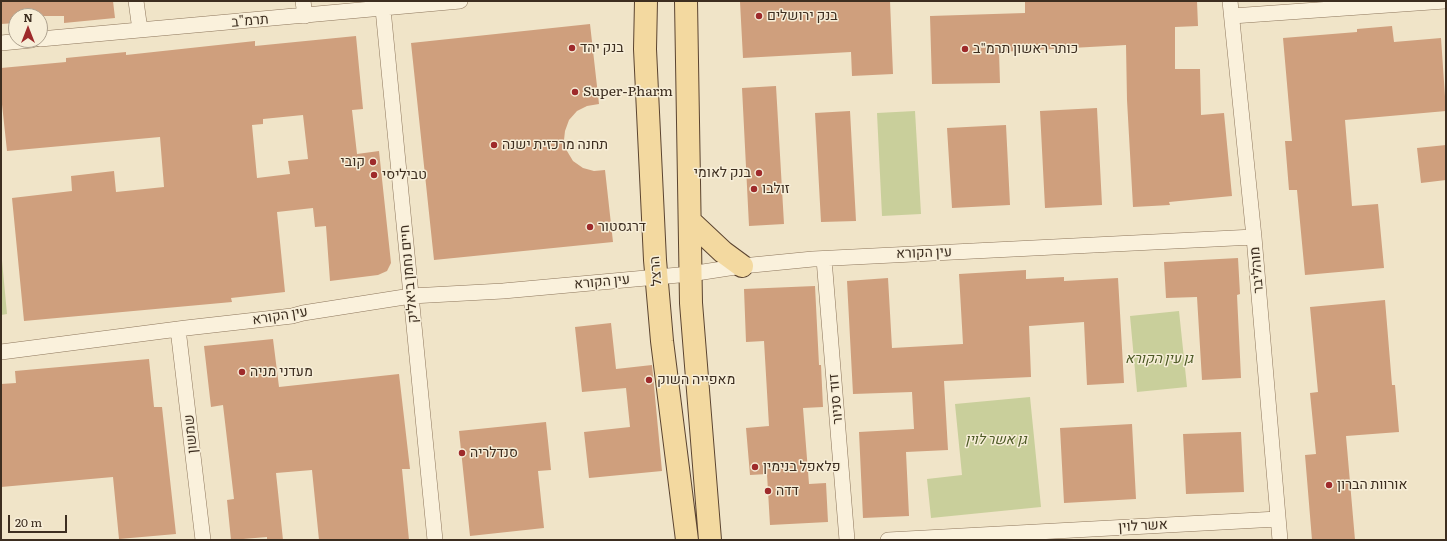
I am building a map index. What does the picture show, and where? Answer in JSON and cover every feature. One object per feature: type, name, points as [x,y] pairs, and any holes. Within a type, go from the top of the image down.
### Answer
[{"type":"main road","name":"הרצל","points":[[646,1],[644,49],[657,277],[662,341],[687,540]]},
{"type":"main road","points":[[686,1],[690,274],[710,540]]},
{"type":"main road","points":[[690,221],[723,252],[742,266]]},
{"type":"street","points":[[136,1],[140,30]]},
{"type":"street","points":[[303,1],[305,16]]},
{"type":"street","name":"תרמ\"ב","points":[[48,38],[458,1]]},
{"type":"street","name":"מוהליבר","points":[[1230,1],[1254,237],[1280,540]]},
{"type":"street","points":[[1232,16],[1445,1]]},
{"type":"street","name":"חיים נחמן ביאליק","points":[[382,9],[435,540]]},
{"type":"street","name":"עין הקורא","points":[[1,352],[292,316],[411,296],[503,291],[690,274],[742,266],[868,255],[1254,237]]},
{"type":"street","name":"דוד סניור","points":[[824,259],[847,540]]},
{"type":"street","name":"שמשון","points":[[178,329],[203,540]]},
{"type":"street","name":"אשר לוין","points":[[888,540],[1278,519]]},
{"type":"green space","points":[[915,111],[921,214],[882,216],[877,113]]},
{"type":"green space","points":[[1,250],[7,314],[1,315]]},
{"type":"green space","name":"גן עין הקורא","points":[[1179,311],[1187,387],[1137,392],[1130,316]]},
{"type":"green space","name":"גן אשר לוין","points":[[1030,397],[1041,507],[931,518],[927,479],[962,475],[955,404]]},
{"type":"building","points":[[1,1],[113,1],[115,18],[64,23],[64,16],[48,16],[48,8],[8,8],[8,24],[1,24]]},
{"type":"building","points":[[890,1],[893,74],[852,76],[851,52],[743,58],[740,2]]},
{"type":"building","points":[[1025,1],[1197,1],[1198,26],[1175,27],[1175,69],[1200,69],[1201,115],[1224,113],[1232,196],[1169,202],[1170,205],[1133,207],[1127,100],[1126,45],[999,52],[1000,83],[932,84],[930,16],[1025,13]]},
{"type":"building","name":"תחנה מרכזית ישנה","points":[[590,24],[599,104],[587,106],[577,111],[569,120],[565,131],[564,140],[567,151],[573,161],[583,168],[594,171],[605,170],[613,242],[434,260],[411,43]]},
{"type":"building","points":[[1392,26],[1394,42],[1441,38],[1446,111],[1345,120],[1352,206],[1378,204],[1384,268],[1305,275],[1297,190],[1289,190],[1285,141],[1292,141],[1283,38],[1357,32],[1357,29]]},
{"type":"building","points":[[356,36],[363,109],[352,110],[357,154],[379,151],[391,263],[387,271],[378,275],[330,281],[326,226],[315,227],[313,208],[277,212],[285,292],[231,298],[232,302],[24,321],[12,198],[72,191],[71,176],[114,171],[116,192],[164,187],[160,137],[7,151],[1,95],[1,68],[66,62],[66,58],[126,52],[126,55],[255,41],[255,46]],"holes":[[[303,115],[308,159],[288,161],[290,174],[257,178],[252,125],[263,124],[263,119]]]},
{"type":"building","points":[[776,86],[784,224],[749,226],[742,88]]},
{"type":"building","points":[[1097,108],[1102,205],[1045,208],[1040,111]]},
{"type":"building","points":[[850,111],[856,221],[821,222],[815,113]]},
{"type":"building","points":[[1006,125],[1010,205],[952,208],[947,128]]},
{"type":"building","points":[[1446,145],[1446,180],[1421,183],[1417,148]]},
{"type":"building","points":[[1238,258],[1240,294],[1237,295],[1241,378],[1202,380],[1197,297],[1166,298],[1164,262]]},
{"type":"building","points":[[1026,270],[1026,279],[1064,277],[1064,281],[1118,278],[1124,383],[1087,385],[1084,322],[1029,326],[1031,377],[944,381],[948,450],[906,452],[909,516],[863,518],[859,432],[914,429],[912,392],[853,394],[847,281],[888,278],[892,348],[963,344],[959,274]]},
{"type":"building","points":[[815,286],[819,365],[821,365],[823,407],[803,408],[809,484],[826,483],[828,522],[770,525],[767,474],[750,475],[746,428],[769,426],[764,341],[746,342],[744,289]]},
{"type":"building","points":[[1385,300],[1392,385],[1395,385],[1399,432],[1346,436],[1355,540],[1312,540],[1305,455],[1316,454],[1310,393],[1318,392],[1310,307]]},
{"type":"building","points":[[611,323],[616,369],[652,365],[662,471],[589,478],[584,432],[630,427],[626,388],[582,392],[575,327]]},
{"type":"building","points":[[273,339],[279,387],[399,374],[410,469],[402,469],[409,540],[319,540],[312,470],[276,473],[283,540],[267,540],[267,537],[231,540],[227,500],[234,499],[223,405],[211,407],[204,346]]},
{"type":"building","points":[[149,359],[154,407],[162,407],[176,534],[119,539],[113,477],[1,487],[1,384],[16,383],[15,371]]},
{"type":"building","points":[[546,422],[551,470],[538,471],[544,528],[470,536],[459,431]]},
{"type":"building","points":[[1132,424],[1136,499],[1064,503],[1060,428]]},
{"type":"building","points":[[1241,432],[1244,492],[1186,494],[1183,434]]},
{"type":"place","name":"בנק ירושלים","points":[[759,16]]},
{"type":"place","name":"בנק יהד","points":[[572,48]]},
{"type":"place","name":"כותר ראשון תרמ\"ב","points":[[965,49]]},
{"type":"place","name":"Super-Pharm","points":[[575,92]]},
{"type":"place","name":"תחנה מרכזית ישנה","points":[[494,145]]},
{"type":"place","name":"קובי","points":[[373,162]]},
{"type":"place","name":"בנק לאומי","points":[[759,173]]},
{"type":"place","name":"טביליסי","points":[[374,175]]},
{"type":"place","name":"זולבו","points":[[754,189]]},
{"type":"place","name":"דרגסטור","points":[[590,227]]},
{"type":"place","name":"מעדני מניה","points":[[242,372]]},
{"type":"place","name":"מאפייה השוק","points":[[649,380]]},
{"type":"place","name":"סנדלריה","points":[[462,453]]},
{"type":"place","name":"פלאפל בנימין","points":[[755,467]]},
{"type":"place","name":"אורוות הברון","points":[[1329,485]]},
{"type":"place","name":"דדה","points":[[768,491]]}]
